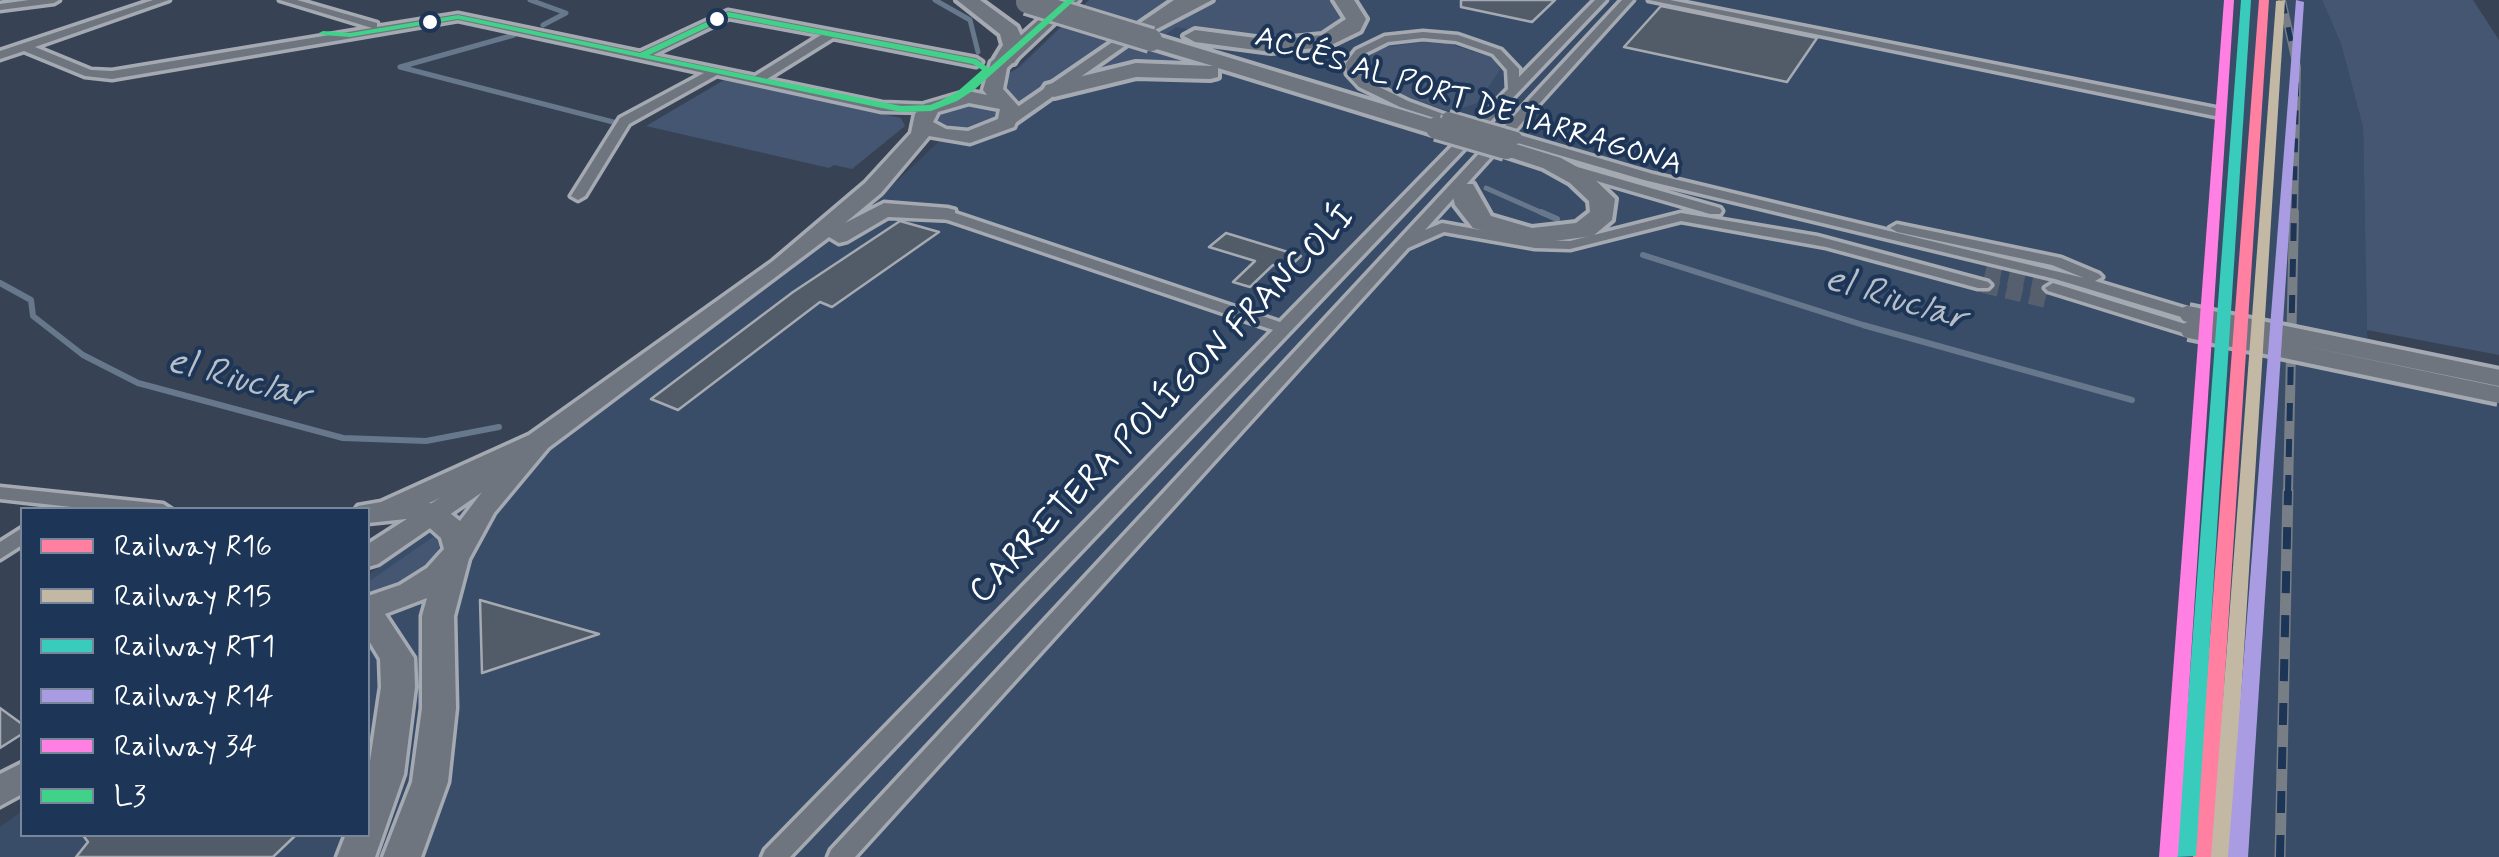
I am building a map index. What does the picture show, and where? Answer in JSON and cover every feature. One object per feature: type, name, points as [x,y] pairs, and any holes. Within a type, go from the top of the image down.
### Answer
[{"type":"highway","points":[[966,0],[1010,30],[1014,46],[1002,62]]},
{"type":"highway","name":"ACCÉS AL PORT DE TARRAGONA","points":[[1062,0],[1322,93],[1511,143],[1552,164]]},
{"type":"highway","points":[[1153,34],[1202,0]]},
{"type":"highway","points":[[1153,34],[1254,45],[1310,44],[1353,27],[1355,10],[1344,0]]},
{"type":"highway","name":"ACCÉS AL PORT DE TARRAGONA","points":[[1023,1],[1404,104]]},
{"type":"highway","points":[[1054,90],[1116,73],[1168,69],[1204,70],[1322,93]]},
{"type":"highway","points":[[1464,189],[1474,214],[1508,231],[1550,237],[1584,230],[1603,214],[1602,199],[1591,186],[1552,164]]},
{"type":"main road","points":[[872,188],[928,117],[954,99],[978,71],[1002,62],[1072,0]]},
{"type":"main road","points":[[1002,62],[993,90],[1007,112]]},
{"type":"main road","points":[[954,99],[981,97],[1007,112]]},
{"type":"main road","points":[[370,556],[743,294],[920,153],[955,137],[985,134],[1007,112]]},
{"type":"main road","points":[[928,117],[955,137]]},
{"type":"main road","points":[[920,153],[904,175],[904,186],[909,196],[947,215]]},
{"type":"main road","points":[[743,294],[884,210],[947,215]]},
{"type":"main road","points":[[380,511],[538,441]]},
{"type":"main road","points":[[402,857],[430,782],[439,708],[438,616],[457,553],[482,508],[538,441]]},
{"type":"main road","points":[[380,511],[432,514],[454,533],[457,553]]},
{"type":"main road","points":[[370,820],[386,774],[398,687],[396,658],[371,620],[457,553]]},
{"type":"street","points":[[0,7],[54,0]]},
{"type":"street","points":[[0,55],[164,0]]},
{"type":"street","points":[[286,0],[373,25]]},
{"type":"street","points":[[1007,112],[1153,34],[1183,0]]},
{"type":"street","name":"CARRETERA POLÍGON FRANCOLÍ","points":[[774,857],[1602,0]]},
{"type":"street","name":"CARRETERA POLÍGON FRANCOLÍ","points":[[840,857],[1628,0]]},
{"type":"street","points":[[1654,0],[2215,112]]},
{"type":"street","points":[[316,10],[327,24],[323,32]]},
{"type":"street","points":[[641,56],[722,14],[832,34],[978,71]]},
{"type":"street","points":[[24,47],[89,73],[112,76],[458,16],[928,117]]},
{"type":"street","points":[[296,44],[343,25],[404,24]]},
{"type":"street","points":[[323,32],[350,35]]},
{"type":"street","points":[[757,80],[832,34]]},
{"type":"street","points":[[1404,104],[1353,74],[1352,63],[1360,52],[1385,39],[1406,36],[1473,41],[1506,60],[1512,69],[1514,88]]},
{"type":"street","points":[[578,196],[619,127],[714,72]]},
{"type":"street","name":"ACCÉS AL PORT DE TARRAGONA","points":[[1404,104],[1442,123]]},
{"type":"street","name":"ACCÉS AL PORT DE TARRAGONA","points":[[1511,143],[1857,224],[2188,322],[2499,395]]},
{"type":"street","points":[[1436,228],[1434,221],[1464,189],[1476,161]]},
{"type":"street","name":"ACCÉS AL PORT DE TARRAGONA","points":[[1552,164],[1899,263],[1984,279]]},
{"type":"street","points":[[947,215],[1286,329]]},
{"type":"street","points":[[1388,258],[1436,228],[1460,227],[1536,244],[1570,245],[1681,217],[1825,242]]},
{"type":"street","name":"ACCÉS AL PORT DE TARRAGONA","points":[[2052,294],[2499,378]]},
{"type":"street","points":[[0,494],[62,505],[102,507]]},
{"type":"street","points":[[0,552],[20,537]]},
{"type":"shaded area","points":[[1089,0],[2322,0],[2341,44],[2363,127],[2368,378],[2499,405],[2499,857],[0,857],[0,827],[20,812],[20,837],[370,837],[370,574],[467,507],[879,198]]},
{"type":"shaded area","points":[[1089,0],[1173,0],[1020,105],[1001,91],[1003,76],[1020,67]]},
{"type":"shaded area","points":[[1218,0],[1330,0],[1346,16],[1344,25],[1320,38],[1270,43],[1176,27],[1151,45],[1227,70],[1146,65],[1089,75],[1165,23]]},
{"type":"shaded area","points":[[2322,0],[2473,0],[2499,40],[2499,355],[2367,330],[2363,127],[2341,44]]},
{"type":"shaded area","points":[[1437,40],[1494,58],[1500,70],[1477,103],[1451,112],[1389,90],[1368,72],[1367,60],[1379,48]]},
{"type":"shaded area","points":[[724,80],[901,118],[905,126],[852,169],[834,165],[829,168],[646,126]]},
{"type":"shaded area","points":[[969,102],[995,108],[999,116],[963,131],[944,129],[935,121],[940,111]]},
{"type":"shaded area","points":[[436,535],[440,544],[436,557],[422,573],[397,589],[370,596],[370,581]]},
{"type":"building","points":[[1461,0],[1555,0],[1532,22],[1461,7]]},
{"type":"building","points":[[1661,6],[1817,38],[1787,82],[1624,47]]},
{"type":"building","points":[[900,221],[939,232],[832,307],[820,302],[678,410],[651,399],[793,292]]},
{"type":"building","points":[[1226,233],[1301,256],[1287,269],[1273,265],[1250,287],[1233,282],[1255,261],[1209,247]]},
{"type":"building","points":[[480,600],[599,634],[482,673]]},
{"type":"building","points":[[0,708],[20,723],[20,735],[0,748]]},
{"type":"building","points":[[84,837],[294,837],[273,857],[76,857],[88,842]]},
{"type":"waterway","points":[[530,0],[566,13],[543,25]]},
{"type":"waterway","points":[[935,0],[970,20],[978,52]]},
{"type":"waterway","points":[[514,35],[400,67],[617,123]]},
{"type":"waterway","name":"el Riuclar","points":[[1486,188],[1547,215]]},
{"type":"waterway","name":"el Riuclar","points":[[1541,212],[1557,219]]},
{"type":"waterway","name":"el Riuclar","points":[[1643,255],[1863,325],[2132,400]]},
{"type":"waterway","name":"el Riuclar","points":[[0,283],[31,300],[33,316],[83,355],[138,383],[343,438],[426,441],[499,427]]},
{"type":"tunnel","points":[[1985,273],[2053,288]]},
{"type":"tunnel","points":[[1983,285],[2051,301]]},
{"type":"railway","points":[[2282,0],[2297,67],[2294,215]]},
{"type":"railway","points":[[2288,493],[2294,212]]},
{"type":"railway","points":[[2280,857],[2288,491]]},
{"type":"rail line","name":"34","points":[[2168,855],[2229,0]]},
{"type":"rail line","name":"RT1","points":[[2186,856],[2246,0]]},
{"type":"rail line","name":"R16","points":[[2203,857],[2264,0]]},
{"type":"rail line","name":"R15","points":[[2221,857],[2281,1]]},
{"type":"rail line","name":"R14","points":[[2238,857],[2299,2]]},
{"type":"transit line","name":"L3","points":[[944,102],[971,88],[1071,0]]},
{"type":"transit line","name":"L3","points":[[728,14],[976,62],[987,70],[954,99],[931,108],[901,109],[641,56],[728,14]]},
{"type":"transit line","name":"L3","points":[[323,33],[350,35],[458,17],[641,56]]}]
